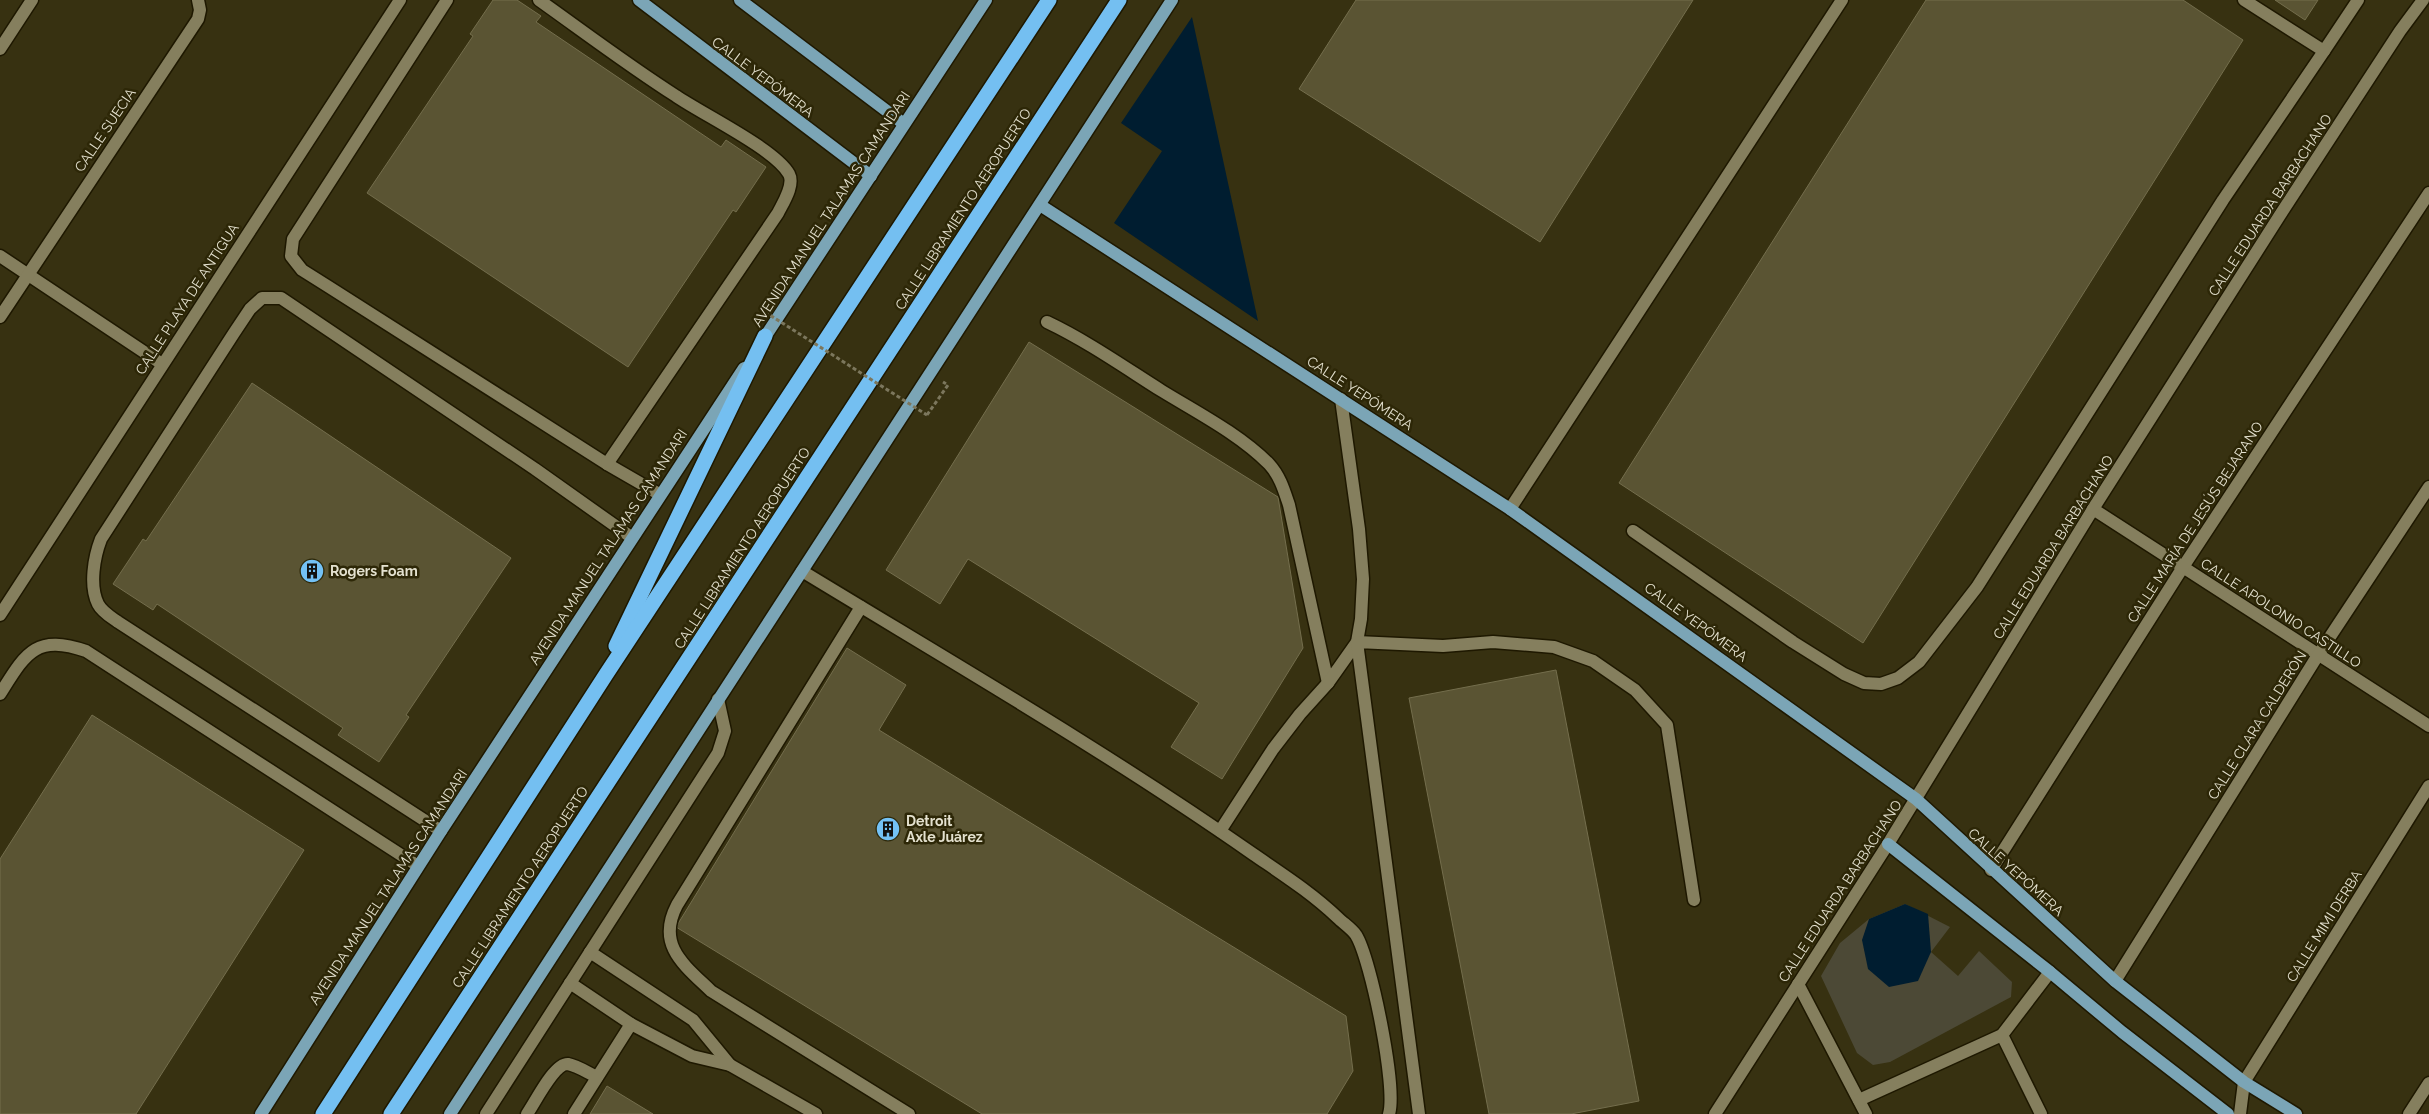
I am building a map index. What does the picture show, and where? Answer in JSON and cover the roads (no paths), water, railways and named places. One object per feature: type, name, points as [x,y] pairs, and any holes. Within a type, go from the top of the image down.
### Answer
[{"type":"highway","points":[[323,1114],[588,704],[1049,0]]},
{"type":"highway","name":"CALLE LIBRAMIENTO AEROPUERTO","points":[[391,1114],[1119,0]]},
{"type":"highway","points":[[588,704],[765,336]]},
{"type":"main road","name":"CALLE YEPÓMERA","points":[[639,0],[871,176]]},
{"type":"main road","points":[[740,0],[904,124]]},
{"type":"main road","name":"AVENIDA MANUEL TALAMAS CAMANDARI","points":[[261,1114],[418,866],[659,494],[986,0]]},
{"type":"main road","points":[[450,1114],[1172,0]]},
{"type":"main road","name":"CALLE YEPÓMERA","points":[[1040,205],[1510,509],[1916,799],[1991,870],[2115,981],[2244,1082],[2296,1114]]},
{"type":"main road","points":[[1888,844],[2050,972],[2122,1032],[2228,1114]]},
{"type":"street","points":[[0,49],[32,0]]},
{"type":"street","name":"CALLE SUECIA","points":[[0,317],[198,19],[200,10],[198,0]]},
{"type":"street","name":"CALLE PLAYA DE ANTIGUA","points":[[0,615],[400,0]]},
{"type":"street","points":[[447,0],[293,239],[291,256],[302,270],[329,288],[607,464],[659,494]]},
{"type":"street","points":[[538,0],[675,96],[766,151],[780,162],[790,175],[790,188],[778,213],[607,464]]},
{"type":"street","points":[[1510,509],[1842,0]]},
{"type":"street","points":[[2244,0],[2324,51]]},
{"type":"street","points":[[1633,531],[1793,642],[1844,674],[1864,683],[1881,684],[1898,678],[1919,662],[1977,587],[2223,200],[2358,0]]},
{"type":"street","name":"CALLE EDUARDA BARBACHANO","points":[[1715,1114],[1888,844],[2093,509],[2291,198],[2423,0]]},
{"type":"street","name":"CALLE MARÍA DE JESÚS BEJARANO","points":[[1991,870],[2183,567],[2429,193]]},
{"type":"street","points":[[0,256],[162,364]]},
{"type":"street","points":[[441,831],[118,622],[98,605],[94,582],[97,550],[101,539],[228,341],[250,309],[262,298],[281,298],[543,474],[631,538]]},
{"type":"street","points":[[1047,322],[1085,343],[1210,420],[1249,446],[1270,466],[1281,481],[1289,505],[1328,683]]},
{"type":"street","points":[[1341,399],[1359,529],[1363,579],[1361,619],[1357,642],[1419,1114]]},
{"type":"street","name":"CALLE CLARA CALDERÓN","points":[[2115,981],[2318,656],[2429,488]]},
{"type":"street","name":"CALLE APOLONIO CASTILLO","points":[[2093,509],[2429,726]]},
{"type":"street","points":[[802,572],[1034,711],[1220,831],[1319,900],[1356,934],[1364,953],[1384,1040],[1389,1083],[1389,1114]]},
{"type":"street","points":[[861,607],[677,905],[669,920],[668,930],[676,953],[711,991],[909,1114]]},
{"type":"street","points":[[1220,831],[1273,749],[1300,714],[1328,683],[1357,642]]},
{"type":"street","points":[[1357,642],[1443,646],[1493,642],[1554,647],[1592,661],[1635,690],[1667,725],[1694,900]]},
{"type":"street","points":[[0,694],[24,658],[35,649],[52,644],[65,644],[86,651],[418,866]]},
{"type":"street","points":[[486,1114],[718,753],[725,731],[718,699]]},
{"type":"street","name":"CALLE MIMI DERBA","points":[[2244,1082],[2429,786]]},
{"type":"street","points":[[590,952],[693,1020],[730,1065]]},
{"type":"street","points":[[1859,1100],[2002,1035],[2050,972]]},
{"type":"street","points":[[570,983],[631,1024],[692,1056],[730,1065],[816,1114]]},
{"type":"street","points":[[1798,984],[1866,1114]]},
{"type":"street","points":[[574,1114],[631,1024]]},
{"type":"street","points":[[2002,1035],[2041,1114]]},
{"type":"street","points":[[527,1114],[553,1073],[561,1066],[566,1064],[576,1067],[596,1077]]},
{"type":"street","points":[[2240,1114],[2244,1082]]},
{"type":"street","points":[[2409,1114],[2429,1084]]},
{"type":"water","points":[[1192,17],[1258,321],[1114,223],[1162,151],[1121,123]]},
{"type":"water","points":[[1905,904],[1928,914],[1931,952],[1918,981],[1889,987],[1868,969],[1862,940],[1869,919]]},
{"type":"place","name":"Rogers Foam","points":[[312,571]]},
{"type":"place","name":"Detroit Axle Juárez","points":[[888,829]]}]
